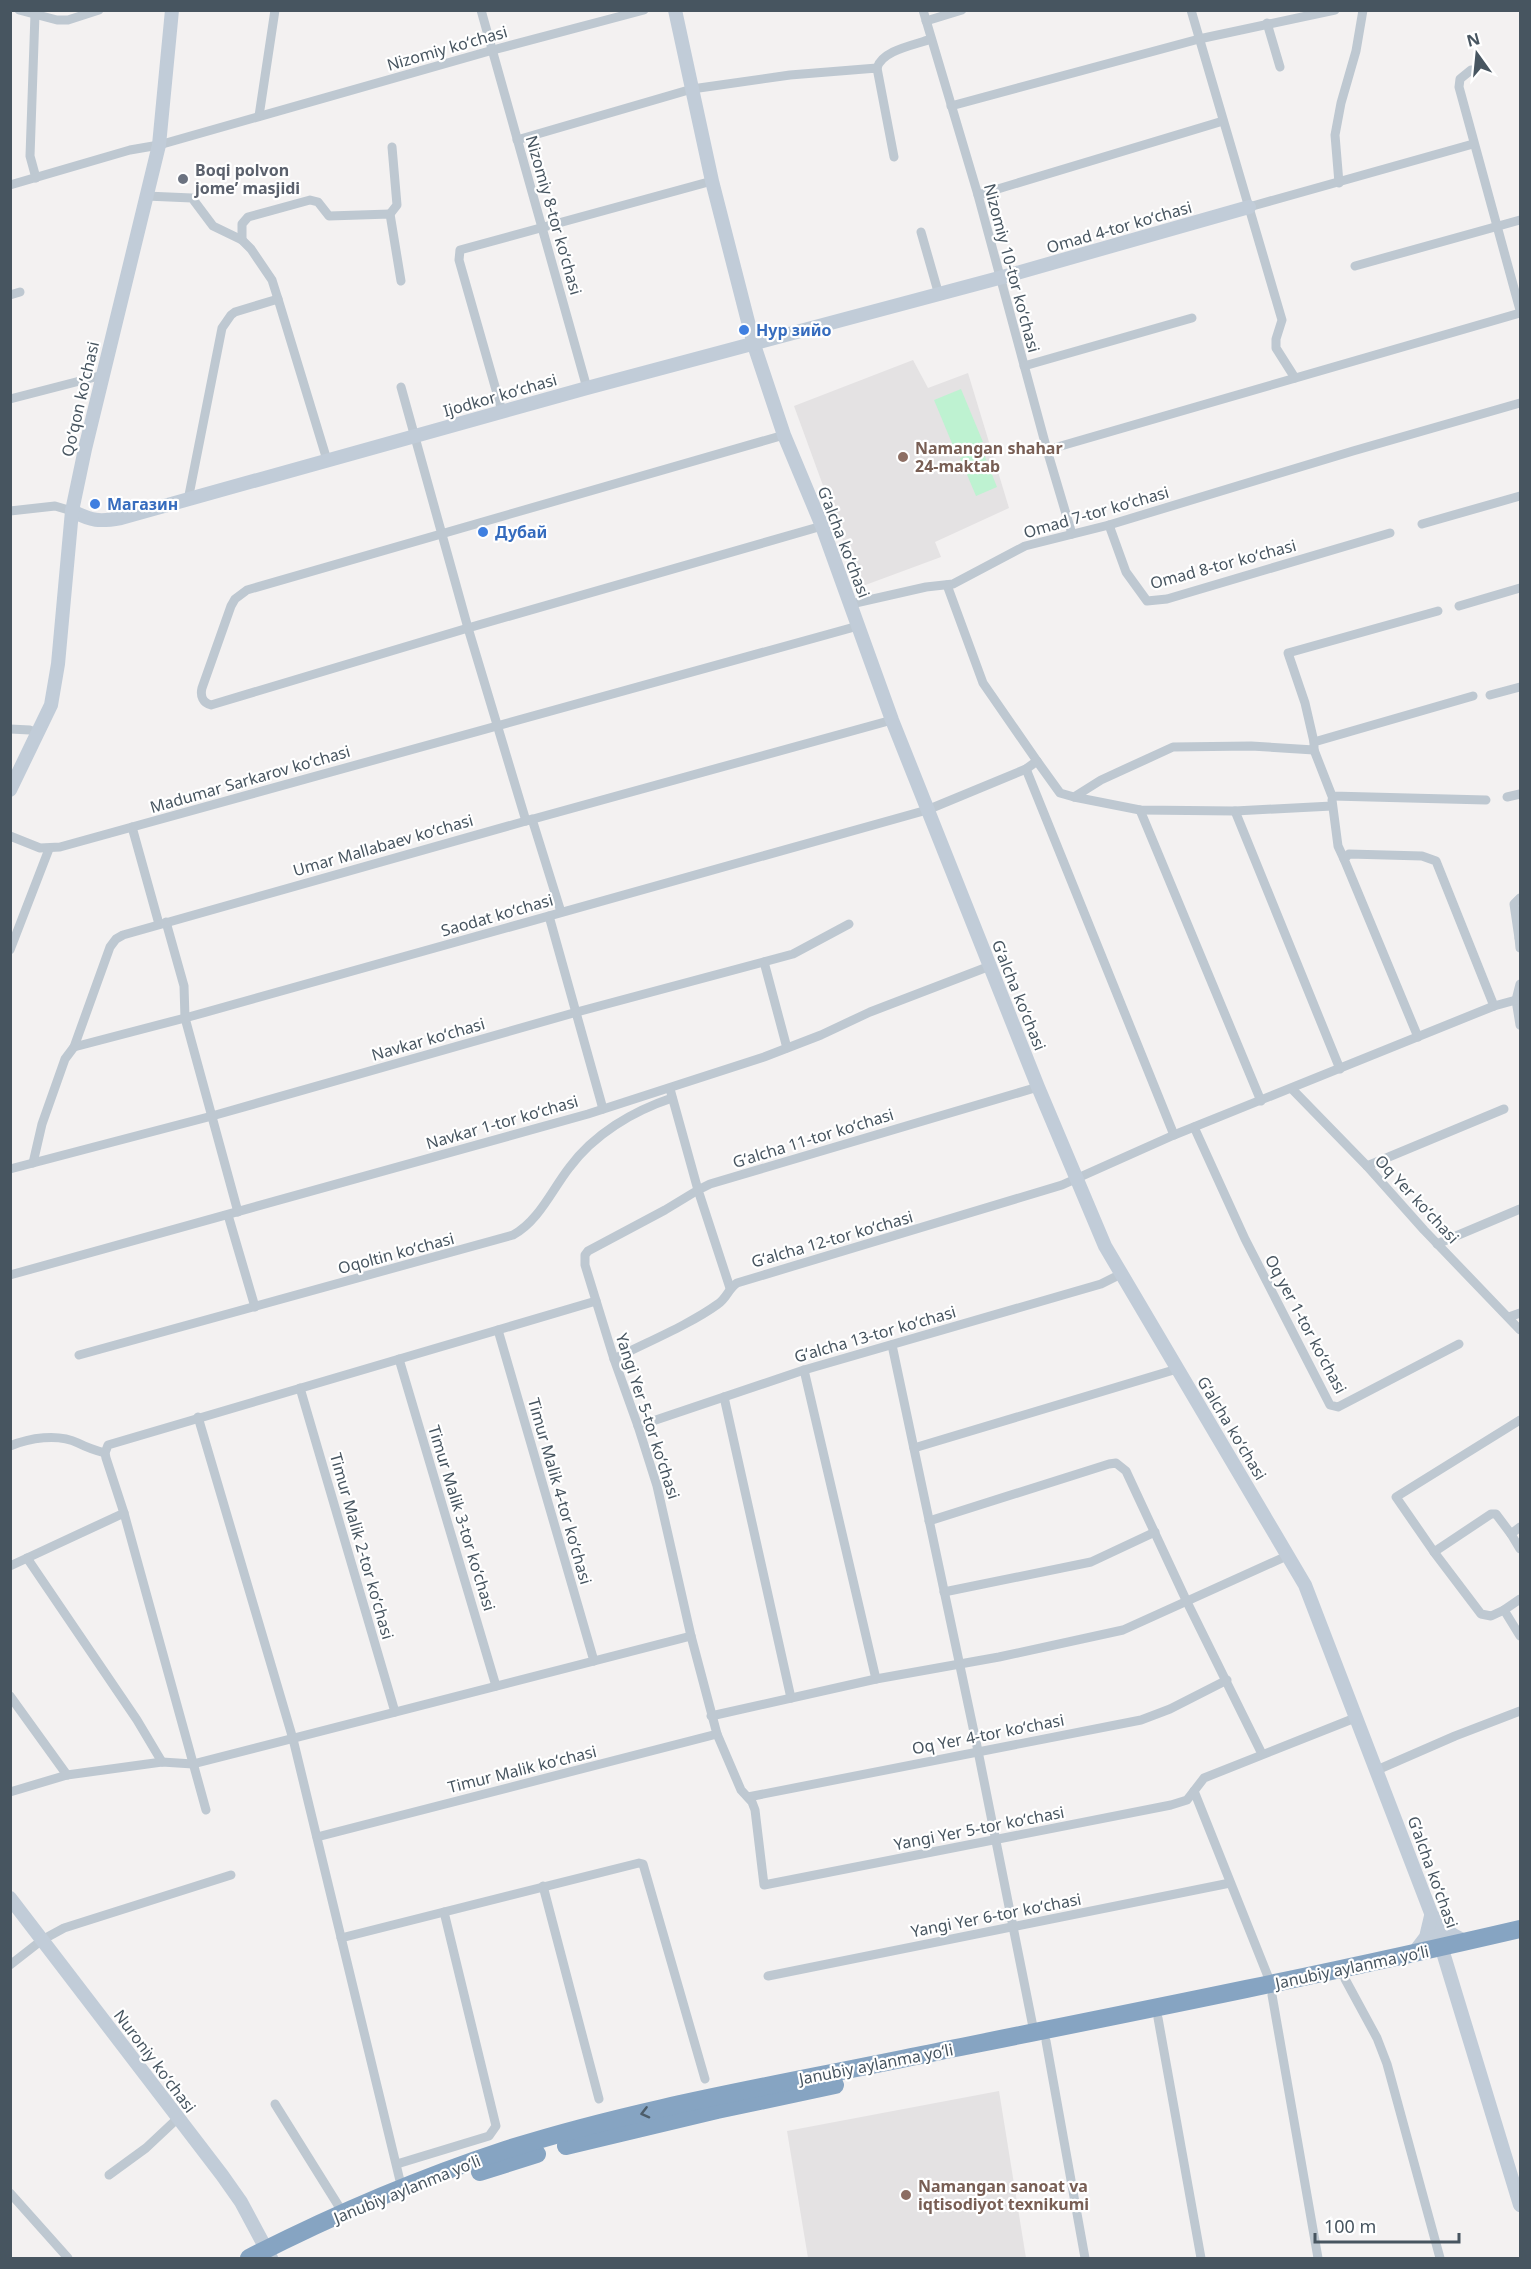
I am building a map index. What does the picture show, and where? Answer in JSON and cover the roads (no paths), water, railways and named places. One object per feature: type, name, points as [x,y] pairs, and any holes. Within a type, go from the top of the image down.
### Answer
[{"type":"highway","name":"Janubiy aylanma yoʻli","points":[[249,2259],[271,2256],[407,2199],[549,2150],[1040,2036],[1158,2018],[1412,1954],[1444,1953],[1466,1942],[1521,1929]]},
{"type":"highway","name":"Janubiy aylanma yoʻli","points":[[271,2256],[343,2213],[402,2189],[506,2150],[658,2110],[1271,1990],[1346,1979],[1444,1953],[1521,1941]]},
{"type":"street","points":[[19,10],[57,20],[68,20],[99,10]]},
{"type":"street","name":"Qoʻqon koʻchasi","points":[[10,790],[51,705],[58,664],[72,511],[159,145],[172,10]]},
{"type":"street","points":[[259,116],[275,12],[286,10]]},
{"type":"street","name":"Nizomiy 8-tor koʻchasi","points":[[482,10],[587,388]]},
{"type":"street","name":"Nizomiy koʻchasi","points":[[10,185],[130,150],[159,145],[493,50],[644,10]]},
{"type":"street","name":"Gʻalcha koʻchasi","points":[[675,10],[712,181],[754,345],[784,435],[822,526],[892,720],[1038,1087],[1101,1237],[1305,1585],[1431,1913],[1521,2205]]},
{"type":"street","name":"Nizomiy 10-tor koʻchasi","points":[[923,10],[978,195],[999,279],[1072,534]]},
{"type":"street","points":[[926,21],[962,10]]},
{"type":"street","points":[[1191,10],[1282,320],[1276,339],[1276,348],[1295,378]]},
{"type":"street","points":[[951,106],[1199,39],[1335,10]]},
{"type":"street","points":[[1339,183],[1335,135],[1356,51],[1363,10]]},
{"type":"street","points":[[35,14],[30,156],[36,178]]},
{"type":"street","points":[[1267,23],[1280,67]]},
{"type":"street","points":[[894,157],[877,69],[880,60],[887,55],[931,39]]},
{"type":"street","points":[[517,140],[692,88],[790,75],[877,69]]},
{"type":"street","points":[[1047,450],[1521,312],[1458,84],[1460,79],[1471,70]]},
{"type":"street","points":[[978,195],[1223,121]]},
{"type":"street","points":[[1249,207],[1473,144]]},
{"type":"street","points":[[392,147],[397,205],[390,214],[401,281]]},
{"type":"street","points":[[502,411],[459,260],[459,253],[462,249],[712,181]]},
{"type":"street","points":[[146,196],[192,198],[213,226],[242,240],[251,249],[272,280],[327,460]]},
{"type":"street","points":[[242,240],[242,224],[248,217],[310,200],[318,202],[329,216],[390,214]]},
{"type":"street","name":"Omad 4-tor koʻchasi","points":[[999,279],[1249,207]]},
{"type":"street","points":[[1355,266],[1521,220]]},
{"type":"street","points":[[921,232],[939,295]]},
{"type":"street","name":"Ijodkor koʻchasi","points":[[10,511],[55,506],[72,511],[91,521],[105,521],[730,349],[754,345],[999,279]]},
{"type":"street","points":[[188,500],[225,321],[235,312],[278,299]]},
{"type":"street","points":[[1024,366],[1192,318]]},
{"type":"street","points":[[10,399],[103,375]]},
{"type":"street","points":[[401,387],[497,725],[561,912]]},
{"type":"street","name":"Omad 7-tor koʻchasi","points":[[851,604],[964,580],[994,561],[1025,546],[1109,525],[1353,450],[1521,404]]},
{"type":"street","points":[[784,435],[241,594],[231,606],[202,688],[202,698],[204,702],[211,705],[822,526]]},
{"type":"street","points":[[1422,524],[1521,496]]},
{"type":"street","name":"Omad 8-tor koʻchasi","points":[[1109,525],[1126,572],[1147,601],[1167,598],[1390,533]]},
{"type":"street","points":[[947,585],[983,682],[1060,793],[1140,810],[1235,811],[1332,801],[1486,800]]},
{"type":"street","points":[[1459,606],[1521,588]]},
{"type":"street","points":[[1418,1037],[1338,846],[1332,801],[1288,653],[1438,611]]},
{"type":"street","name":"Madumar Sarkarov koʻchasi","points":[[49,849],[858,626]]},
{"type":"street","points":[[1490,695],[1521,687]]},
{"type":"street","points":[[1074,797],[1101,780],[1173,747],[1314,746],[1473,696]]},
{"type":"street","name":"Umar Mallabaev koʻchasi","points":[[33,1163],[42,1124],[65,1059],[74,1047],[110,947],[116,939],[123,935],[892,720]]},
{"type":"street","points":[[10,729],[30,730],[39,734]]},
{"type":"street","name":"Saodat koʻchasi","points":[[74,1047],[927,810],[1026,769],[1037,762]]},
{"type":"street","points":[[1026,769],[1174,1135]]},
{"type":"street","points":[[1507,797],[1521,794]]},
{"type":"street","points":[[1140,810],[1261,1101]]},
{"type":"street","points":[[1235,811],[1340,1069]]},
{"type":"street","points":[[132,827],[184,986],[185,1018],[238,1212]]},
{"type":"street","points":[[10,836],[40,848],[49,849],[10,950]]},
{"type":"street","points":[[1344,859],[1349,854],[1422,856],[1436,861],[1494,1006]]},
{"type":"street","points":[[1520,941],[1514,904],[1521,898]]},
{"type":"street","points":[[549,916],[603,1109]]},
{"type":"street","name":"Navkar koʻchasi","points":[[10,1170],[793,954],[849,924]]},
{"type":"street","points":[[764,962],[787,1048]]},
{"type":"street","name":"Navkar 1-tor koʻchasi","points":[[10,1275],[603,1109],[671,1094],[870,1012],[990,966]]},
{"type":"street","points":[[1521,984],[1516,1000],[1521,1025]]},
{"type":"street","points":[[1076,1179],[1174,1135],[1494,1006],[1516,1000]]},
{"type":"street","name":"Gʻalcha 11-tor koʻchasi","points":[[596,1301],[585,1265],[585,1255],[588,1251],[710,1184],[1038,1087]]},
{"type":"street","name":"Oq Yer koʻchasi","points":[[1292,1089],[1521,1330]]},
{"type":"street","points":[[671,1094],[698,1190],[730,1288]]},
{"type":"street","name":"Oqoltin koʻchasi","points":[[79,1355],[513,1235],[530,1223],[569,1167],[595,1140],[671,1094]]},
{"type":"street","points":[[1367,1166],[1504,1109]]},
{"type":"street","name":"Oq yer 1-tor koʻchasi","points":[[1194,1127],[1250,1250],[1330,1405],[1338,1407],[1459,1344]]},
{"type":"street","name":"Gʻalcha 12-tor koʻchasi","points":[[614,1359],[709,1310],[724,1299],[730,1288],[746,1280],[1076,1179]]},
{"type":"street","points":[[1437,1244],[1521,1209]]},
{"type":"street","points":[[228,1215],[255,1307]]},
{"type":"street","name":"Gʻalcha 13-tor koʻchasi","points":[[638,1426],[804,1370],[1101,1284],[1121,1274]]},
{"type":"street","points":[[206,1809],[124,1513],[105,1455],[108,1445],[596,1301]]},
{"type":"street","name":"Yangi Yer 5-tor koʻchasi","points":[[596,1301],[657,1486],[711,1716]]},
{"type":"street","points":[[1509,1317],[1521,1313]]},
{"type":"street","name":"Timur Malik 4-tor koʻchasi","points":[[498,1330],[594,1661]]},
{"type":"street","points":[[892,1345],[1013,1928],[1040,2036],[1085,2259]]},
{"type":"street","name":"Timur Malik 3-tor koʻchasi","points":[[399,1359],[496,1686]]},
{"type":"street","points":[[914,1448],[1177,1369]]},
{"type":"street","points":[[804,1370],[876,1680]]},
{"type":"street","name":"Timur Malik 2-tor koʻchasi","points":[[300,1388],[395,1712]]},
{"type":"street","points":[[724,1396],[791,1698]]},
{"type":"street","points":[[198,1418],[293,1739],[402,2189]]},
{"type":"street","points":[[1521,1420],[1396,1497],[1481,1614],[1491,1616],[1521,1599]]},
{"type":"street","points":[[10,1446],[26,1440],[47,1437],[78,1443],[105,1455]]},
{"type":"street","points":[[929,1521],[1116,1463],[1126,1471],[1262,1754]]},
{"type":"street","points":[[10,1566],[124,1513]]},
{"type":"street","points":[[1434,1552],[1491,1514],[1497,1514],[1521,1549]]},
{"type":"street","points":[[1511,1534],[1521,1527]]},
{"type":"street","points":[[944,1592],[1091,1562],[1155,1532]]},
{"type":"street","points":[[748,1797],[737,1780],[711,1716],[1123,1630],[1288,1555]]},
{"type":"street","points":[[27,1558],[137,1720],[162,1762]]},
{"type":"street","points":[[1504,1610],[1521,1636]]},
{"type":"street","points":[[10,1791],[67,1775],[162,1762],[193,1764],[691,1636]]},
{"type":"street","name":"Oq Yer 4-tor koʻchasi","points":[[748,1797],[1141,1720],[1227,1680]]},
{"type":"street","points":[[10,1696],[67,1775]]},
{"type":"street","points":[[1377,1770],[1455,1736],[1521,1712]]},
{"type":"street","name":"Yangi Yer 5-tor koʻchasi","points":[[748,1797],[755,1810],[764,1885],[1171,1805],[1187,1800],[1204,1778],[1355,1719]]},
{"type":"street","name":"Timur Malik koʻchasi","points":[[317,1837],[717,1734]]},
{"type":"street","points":[[1194,1791],[1271,1990],[1318,2259]]},
{"type":"street","points":[[341,1938],[543,1886],[639,1863],[643,1864],[705,2079]]},
{"type":"street","points":[[10,1965],[64,1928],[231,1875]]},
{"type":"street","name":"Yangi Yer 6-tor koʻchasi","points":[[768,1976],[1230,1883]]},
{"type":"street","points":[[543,1886],[599,2098]]},
{"type":"street","name":"Nuroniy koʻchasi","points":[[10,1898],[241,2202],[271,2256]]},
{"type":"street","points":[[397,2164],[489,2136],[496,2126],[444,1912]]},
{"type":"street","points":[[1431,1913],[1449,1933],[1466,1942]]},
{"type":"street","points":[[1412,1954],[1426,1937],[1431,1913]]},
{"type":"street","points":[[1346,1979],[1377,2038],[1387,2064],[1440,2259]]},
{"type":"street","points":[[1158,2018],[1201,2259]]},
{"type":"street","points":[[275,2104],[343,2213]]},
{"type":"street","points":[[109,2175],[128,2163],[178,2118]]},
{"type":"street","points":[[10,2193],[68,2259]]},
{"type":"place","name":"Boqi polvon jome’ masjidi","points":[[183,179]]},
{"type":"place","name":"Нур зийо","points":[[744,330]]},
{"type":"place","name":"Namangan shahar 24-maktab","points":[[903,457]]},
{"type":"place","name":"Магазин","points":[[95,504]]},
{"type":"place","name":"Дубай","points":[[483,532]]},
{"type":"place","name":"Namangan sanoat va iqtisodiyot texnikumi","points":[[906,2195]]}]
